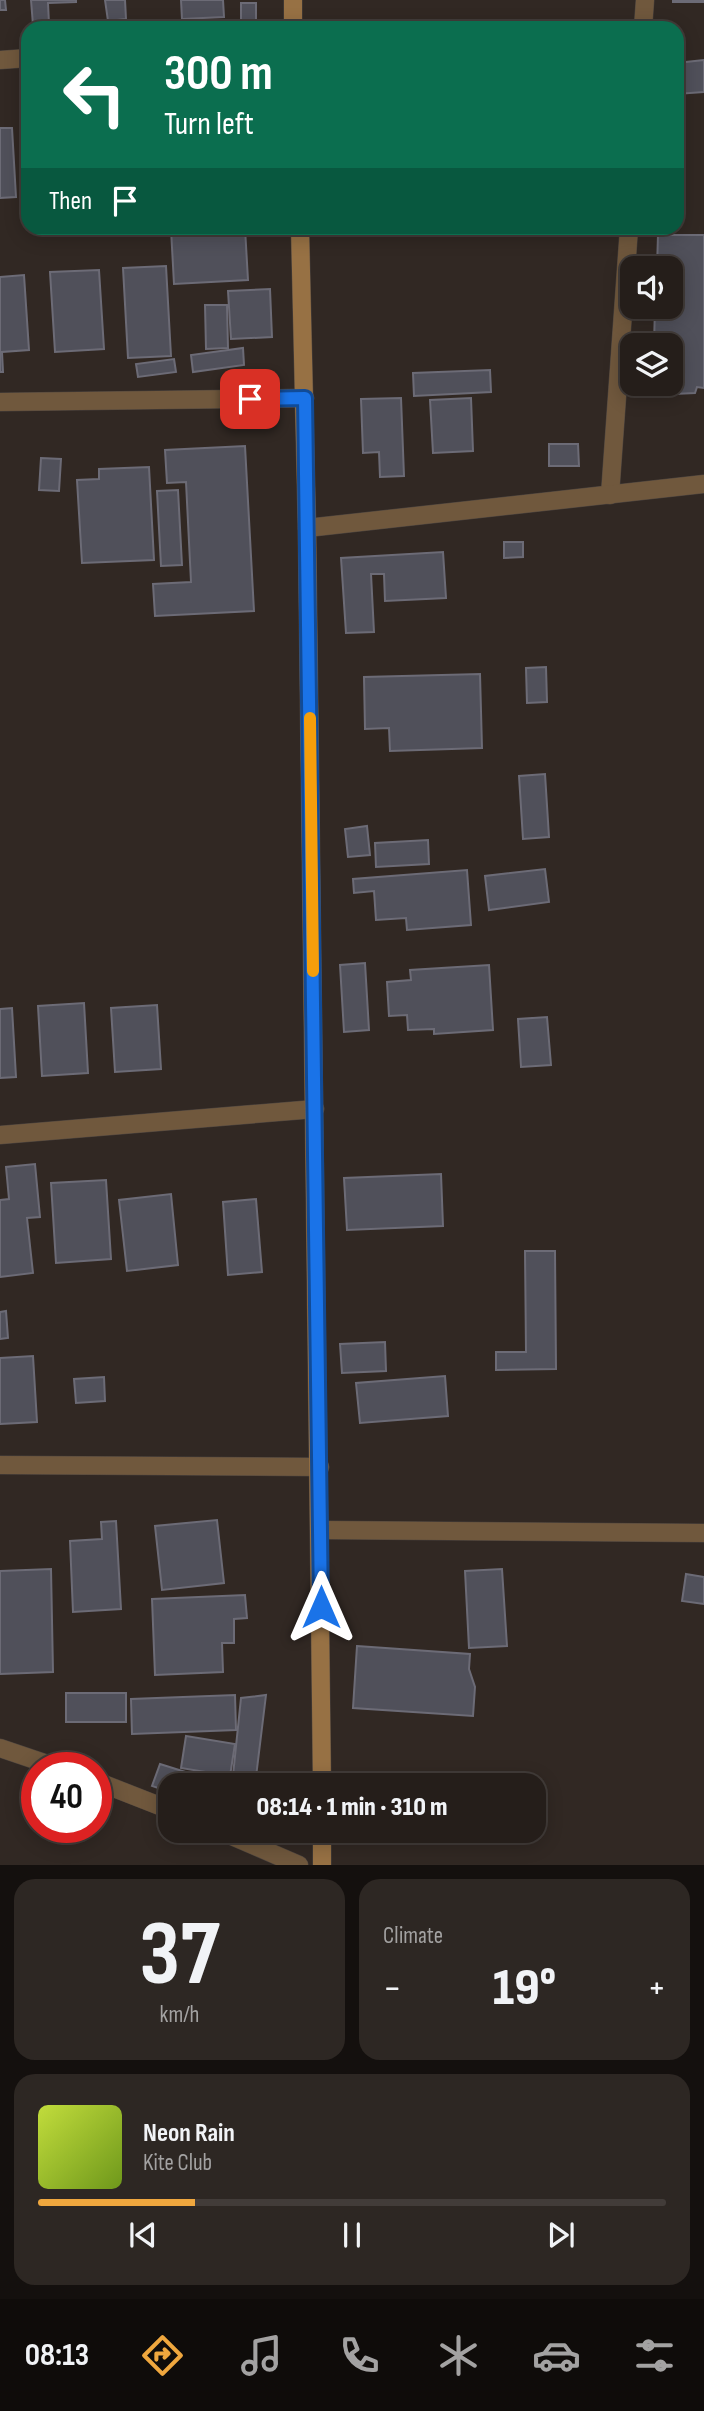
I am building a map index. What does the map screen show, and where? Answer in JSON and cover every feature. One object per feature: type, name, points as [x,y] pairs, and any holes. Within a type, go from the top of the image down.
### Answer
[{"type":"street","points":[[293,0],[293,21]]},
{"type":"street","points":[[644,21],[645,0]]},
{"type":"street","points":[[0,60],[21,58]]},
{"type":"street","points":[[299,235],[307,528],[322,1773]]},
{"type":"street","points":[[610,495],[629,235]]},
{"type":"street","points":[[0,402],[305,398]]},
{"type":"street","points":[[307,528],[704,484]]},
{"type":"street","points":[[0,1135],[315,1108]]},
{"type":"street","points":[[0,1465],[320,1467]]},
{"type":"street","points":[[320,1530],[704,1533]]},
{"type":"street","points":[[0,1748],[21,1755]]},
{"type":"street","points":[[112,1787],[158,1805]]},
{"type":"street","points":[[248,1843],[299,1865]]},
{"type":"street","points":[[322,1843],[322,1865]]},
{"type":"building","points":[[0,0],[5,0],[6,10],[0,10]]},
{"type":"building","points":[[31,0],[76,0],[48,3],[49,21],[33,21]]},
{"type":"building","points":[[105,0],[125,0],[126,19],[108,21]]},
{"type":"building","points":[[181,0],[223,0],[224,17],[182,19]]},
{"type":"building","points":[[704,0],[704,2],[673,2]]},
{"type":"building","points":[[241,3],[256,3],[256,21],[241,21]]},
{"type":"building","points":[[704,60],[704,92],[684,93],[684,62]]},
{"type":"building","points":[[0,128],[12,128],[16,197],[0,198]]},
{"type":"building","points":[[171,235],[245,235],[248,280],[174,284]]},
{"type":"building","points":[[658,235],[704,235],[704,388],[697,387],[695,393],[683,394],[683,333],[654,333],[655,319],[683,319],[683,256],[657,256]]},
{"type":"building","points":[[166,266],[171,356],[128,358],[123,268]]},
{"type":"building","points":[[99,270],[104,349],[55,352],[50,272]]},
{"type":"building","points":[[24,275],[29,350],[2,352],[3,372],[0,372],[0,277]]},
{"type":"building","points":[[270,289],[272,337],[231,339],[228,291]]},
{"type":"building","points":[[205,305],[227,305],[228,348],[206,349]]},
{"type":"building","points":[[243,348],[244,365],[193,372],[191,355]]},
{"type":"building","points":[[174,359],[176,372],[138,377],[136,364]]},
{"type":"building","points":[[490,370],[491,392],[414,396],[413,373]]},
{"type":"building","points":[[401,398],[404,476],[380,477],[379,452],[363,453],[361,399]]},
{"type":"building","points":[[471,398],[473,451],[433,453],[430,400]]},
{"type":"building","points":[[549,444],[578,444],[579,466],[549,466]]},
{"type":"building","points":[[245,446],[254,611],[155,616],[153,584],[191,582],[186,482],[167,483],[165,450]]},
{"type":"building","points":[[41,458],[61,459],[59,491],[39,490]]},
{"type":"building","points":[[149,467],[154,560],[82,563],[77,480],[99,479],[99,469]]},
{"type":"building","points":[[178,490],[182,565],[161,566],[157,491]]},
{"type":"building","points":[[504,542],[523,542],[523,557],[504,558]]},
{"type":"building","points":[[443,552],[446,598],[385,601],[384,574],[371,574],[374,632],[346,633],[341,558]]},
{"type":"building","points":[[546,667],[547,702],[527,703],[526,668]]},
{"type":"building","points":[[480,674],[482,748],[390,751],[389,728],[365,729],[364,677]]},
{"type":"building","points":[[545,774],[549,837],[523,839],[519,776]]},
{"type":"building","points":[[367,826],[370,855],[348,857],[345,829]]},
{"type":"building","points":[[428,840],[429,864],[376,867],[375,843]]},
{"type":"building","points":[[545,869],[549,902],[489,910],[485,876]]},
{"type":"building","points":[[467,870],[471,925],[407,930],[406,918],[376,920],[374,891],[354,893],[353,879]]},
{"type":"building","points":[[365,963],[369,1030],[344,1032],[340,965]]},
{"type":"building","points":[[489,965],[493,1030],[434,1034],[434,1029],[408,1030],[407,1015],[389,1016],[387,982],[411,980],[410,970]]},
{"type":"building","points":[[84,1003],[88,1073],[42,1076],[38,1006]]},
{"type":"building","points":[[157,1005],[161,1069],[115,1072],[111,1008]]},
{"type":"building","points":[[12,1008],[16,1077],[0,1078],[0,1009]]},
{"type":"building","points":[[547,1017],[551,1065],[521,1067],[518,1019]]},
{"type":"building","points":[[35,1164],[40,1217],[27,1218],[33,1273],[0,1277],[0,1200],[9,1199],[6,1167]]},
{"type":"building","points":[[441,1174],[443,1226],[347,1230],[344,1178]]},
{"type":"building","points":[[106,1180],[111,1259],[56,1263],[51,1183]]},
{"type":"building","points":[[171,1194],[178,1265],[127,1271],[119,1200]]},
{"type":"building","points":[[256,1199],[262,1272],[228,1275],[223,1202]]},
{"type":"building","points":[[525,1251],[555,1251],[556,1369],[496,1370],[496,1352],[526,1352]]},
{"type":"building","points":[[6,1311],[8,1338],[0,1339],[0,1312]]},
{"type":"building","points":[[385,1342],[386,1371],[342,1373],[340,1344]]},
{"type":"building","points":[[33,1356],[37,1422],[0,1424],[0,1358]]},
{"type":"building","points":[[445,1376],[448,1416],[360,1423],[356,1383]]},
{"type":"building","points":[[104,1377],[105,1401],[76,1403],[74,1379]]},
{"type":"building","points":[[217,1520],[224,1583],[162,1590],[155,1526]]},
{"type":"building","points":[[116,1521],[121,1609],[73,1612],[70,1541],[102,1539],[101,1522]]},
{"type":"building","points":[[51,1569],[53,1672],[0,1674],[0,1571]]},
{"type":"building","points":[[502,1569],[507,1646],[469,1648],[465,1571]]},
{"type":"building","points":[[686,1574],[704,1577],[704,1604],[682,1601]]},
{"type":"building","points":[[245,1595],[247,1618],[234,1619],[234,1643],[222,1643],[223,1672],[155,1675],[152,1599]]},
{"type":"building","points":[[357,1646],[470,1654],[469,1669],[475,1687],[473,1716],[353,1708]]},
{"type":"building","points":[[66,1693],[126,1693],[126,1722],[66,1722]]},
{"type":"building","points":[[235,1695],[236,1730],[132,1734],[131,1699]]},
{"type":"building","points":[[266,1695],[256,1773],[233,1773],[241,1698]]},
{"type":"building","points":[[186,1736],[235,1744],[230,1773],[181,1768]]},
{"type":"building","points":[[160,1764],[189,1773],[158,1773],[158,1788],[152,1786]]},
{"type":"slow traffic","points":[[310,718],[313,971]]},
{"type":"route","points":[[250,399],[305,398],[321,1607]]}]
